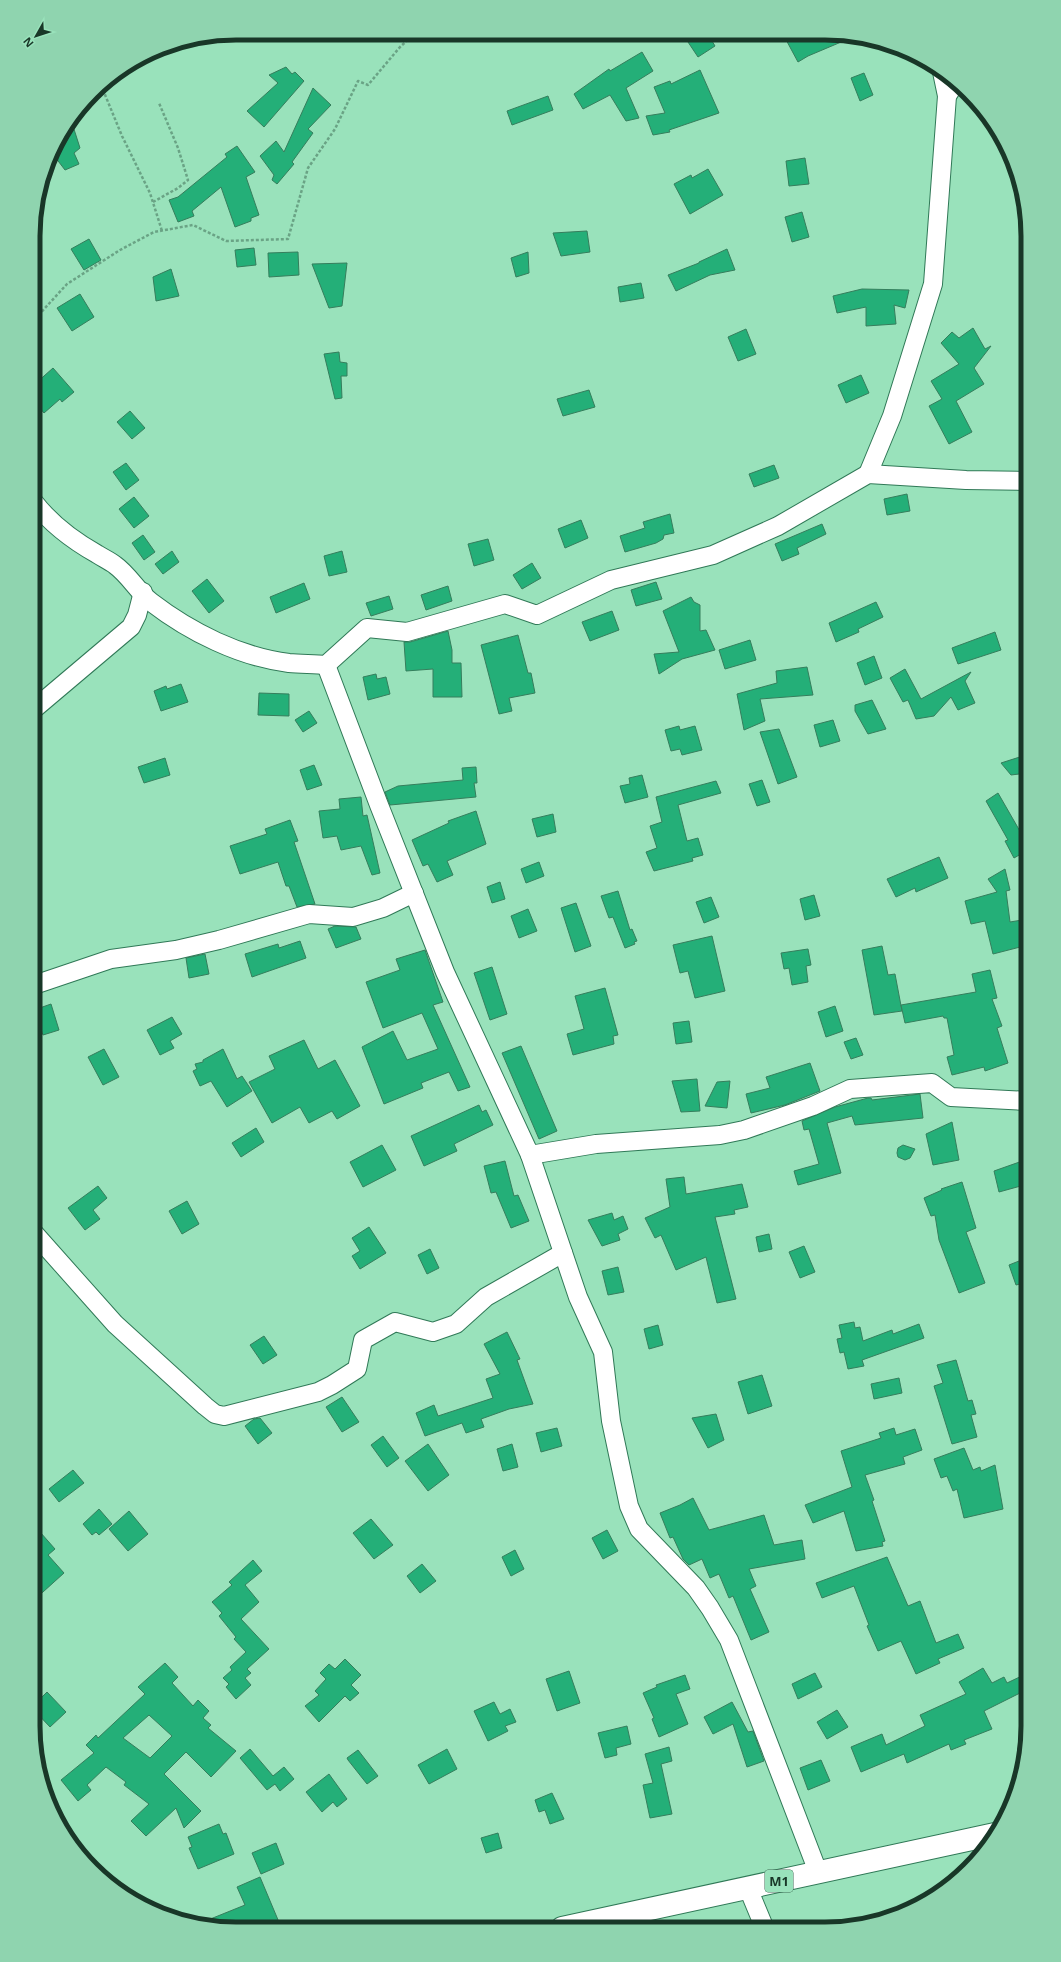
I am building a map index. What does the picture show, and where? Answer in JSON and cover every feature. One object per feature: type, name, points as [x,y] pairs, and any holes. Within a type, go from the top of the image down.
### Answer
[{"type":"highway","name":"M1","points":[[590,1922],[988,1836]]},
{"type":"street","points":[[868,474],[892,416],[933,284],[952,89]]},
{"type":"street","points":[[40,508],[58,528],[79,544],[116,565],[143,592],[149,601],[169,615],[224,644],[259,657],[290,663],[326,665],[367,628],[407,632],[505,604],[537,615],[611,580],[713,555],[778,526],[868,474],[966,480],[1021,481]]},
{"type":"street","points":[[40,704],[131,627],[137,615],[143,592]]},
{"type":"street","points":[[326,665],[378,805],[445,972],[530,1155],[578,1297],[602,1352],[611,1422],[629,1506],[639,1529],[696,1588],[729,1640],[818,1872]]},
{"type":"street","points":[[40,983],[110,959],[183,949],[309,914],[354,917],[383,908],[414,893]]},
{"type":"street","points":[[530,1155],[596,1144],[720,1134],[744,1130],[813,1106],[850,1089],[932,1083],[951,1097],[1021,1101]]},
{"type":"street","points":[[40,1240],[115,1324],[205,1406],[215,1414],[224,1416],[318,1392],[357,1369],[363,1340],[395,1322],[433,1332],[456,1324],[486,1297],[563,1253]]},
{"type":"street","points":[[748,1888],[763,1922]]},
{"type":"path","points":[[40,314],[67,284],[120,250],[154,232],[193,225],[226,242],[288,238],[308,168],[335,129],[358,81],[368,85],[408,40]]},
{"type":"path","points":[[104,91],[153,202],[162,231]]},
{"type":"path","points":[[153,202],[178,188],[188,180],[178,148],[159,103]]},
{"type":"building","points":[[687,40],[711,40],[715,46],[698,57]]},
{"type":"building","points":[[786,40],[844,41],[808,56],[798,62]]},
{"type":"building","points":[[642,52],[653,71],[626,88],[639,118],[626,121],[610,95],[583,109],[574,94],[609,69],[610,71]]},
{"type":"building","points":[[286,67],[292,74],[295,72],[304,81],[264,127],[247,111],[278,83],[269,75]]},
{"type":"building","points":[[700,70],[719,113],[669,130],[670,132],[653,135],[646,116],[665,113],[654,87],[670,81],[671,84]]},
{"type":"building","points":[[864,73],[873,95],[860,101],[851,78]]},
{"type":"building","points":[[313,88],[331,105],[308,129],[313,133],[292,162],[294,164],[277,184],[272,180],[274,175],[260,156],[276,141],[284,152]]},
{"type":"building","points":[[548,96],[553,110],[512,125],[507,111]]},
{"type":"building","points":[[73,127],[80,148],[74,153],[79,164],[65,170],[56,158]]},
{"type":"building","points":[[237,146],[255,172],[246,177],[259,215],[251,218],[251,221],[235,227],[221,187],[192,211],[194,216],[178,222],[169,200],[178,197],[227,157],[225,154]]},
{"type":"building","points":[[805,158],[809,184],[789,186],[786,161]]},
{"type":"building","points":[[708,169],[723,195],[690,214],[674,184],[691,175],[692,178]]},
{"type":"building","points":[[802,212],[809,237],[792,242],[785,217]]},
{"type":"building","points":[[587,231],[590,252],[561,256],[553,233]]},
{"type":"building","points":[[89,239],[101,260],[84,270],[71,249]]},
{"type":"building","points":[[254,248],[256,265],[237,267],[235,250]]},
{"type":"building","points":[[727,249],[735,270],[710,275],[676,291],[668,275],[699,263]]},
{"type":"building","points":[[298,252],[299,275],[269,277],[268,253]]},
{"type":"building","points":[[528,252],[529,273],[516,277],[511,258]]},
{"type":"building","points":[[347,263],[342,306],[329,308],[312,264]]},
{"type":"building","points":[[171,269],[179,296],[156,301],[153,277]]},
{"type":"building","points":[[641,283],[644,298],[620,302],[618,287]]},
{"type":"building","points":[[862,289],[909,290],[905,308],[894,305],[896,324],[866,326],[866,307],[837,313],[833,296]]},
{"type":"building","points":[[80,294],[94,317],[72,331],[57,308]]},
{"type":"building","points":[[973,328],[985,349],[991,346],[974,368],[984,384],[956,401],[972,432],[949,444],[929,406],[942,399],[931,381],[959,364],[941,343],[952,332],[959,338]]},
{"type":"building","points":[[746,329],[756,354],[738,361],[728,337]]},
{"type":"building","points":[[339,352],[340,362],[347,363],[347,376],[341,376],[342,398],[335,399],[324,354]]},
{"type":"building","points":[[53,368],[74,392],[62,402],[60,399],[44,413],[40,408],[40,380]]},
{"type":"building","points":[[861,375],[869,393],[846,403],[838,385]]},
{"type":"building","points":[[589,390],[595,407],[563,416],[557,399]]},
{"type":"building","points":[[130,411],[145,428],[132,439],[117,422]]},
{"type":"building","points":[[126,463],[139,480],[126,490],[113,472]]},
{"type":"building","points":[[774,465],[779,478],[754,487],[749,474]]},
{"type":"building","points":[[907,494],[910,511],[887,515],[884,499]]},
{"type":"building","points":[[134,497],[149,516],[134,528],[119,509]]},
{"type":"building","points":[[670,514],[674,533],[664,535],[663,539],[656,543],[625,552],[620,536],[645,528],[643,522]]},
{"type":"building","points":[[581,520],[588,538],[565,548],[558,529]]},
{"type":"building","points":[[822,524],[826,534],[797,548],[799,554],[782,561],[775,544]]},
{"type":"building","points":[[143,535],[155,552],[144,560],[132,543]]},
{"type":"building","points":[[488,539],[494,560],[474,566],[468,544]]},
{"type":"building","points":[[172,551],[179,562],[163,574],[155,564]]},
{"type":"building","points":[[342,551],[347,572],[329,576],[324,556]]},
{"type":"building","points":[[532,563],[541,578],[522,589],[513,575]]},
{"type":"building","points":[[207,579],[224,601],[209,613],[192,591]]},
{"type":"building","points":[[656,582],[662,599],[636,606],[631,590]]},
{"type":"building","points":[[304,583],[310,599],[276,613],[270,597]]},
{"type":"building","points":[[448,586],[452,601],[426,610],[421,595]]},
{"type":"building","points":[[389,596],[393,609],[371,616],[366,603]]},
{"type":"building","points":[[691,597],[694,602],[700,605],[700,631],[706,630],[715,650],[682,659],[659,674],[654,654],[679,652],[663,611]]},
{"type":"building","points":[[876,602],[883,617],[858,629],[859,632],[836,642],[829,623]]},
{"type":"building","points":[[612,611],[619,630],[590,641],[582,622]]},
{"type":"building","points":[[448,631],[452,650],[452,663],[461,663],[462,697],[433,697],[433,669],[406,671],[404,642],[410,642]]},
{"type":"building","points":[[995,632],[1001,650],[958,664],[952,648]]},
{"type":"building","points":[[518,635],[528,673],[531,673],[535,693],[509,698],[512,711],[499,714],[481,645]]},
{"type":"building","points":[[750,640],[756,660],[725,669],[719,650]]},
{"type":"building","points":[[874,656],[882,678],[865,685],[857,663]]},
{"type":"building","points":[[807,667],[813,695],[760,699],[765,721],[744,730],[737,694],[777,683],[776,671]]},
{"type":"building","points":[[905,669],[921,699],[971,672],[965,681],[975,703],[958,710],[951,697],[934,716],[916,719],[908,700],[903,702],[890,678]]},
{"type":"building","points":[[376,674],[377,679],[386,677],[390,694],[368,700],[363,677]]},
{"type":"building","points":[[181,684],[188,702],[161,711],[154,691],[166,686],[167,689]]},
{"type":"building","points":[[259,693],[289,694],[289,716],[258,715]]},
{"type":"building","points":[[872,700],[886,729],[868,734],[855,711],[855,705]]},
{"type":"building","points":[[309,711],[317,723],[303,732],[295,720]]},
{"type":"building","points":[[833,720],[840,741],[820,747],[814,725]]},
{"type":"building","points":[[679,726],[680,730],[695,726],[702,750],[682,755],[680,749],[671,751],[665,730]]},
{"type":"building","points":[[779,729],[797,777],[778,784],[760,732]]},
{"type":"building","points":[[1021,757],[1021,774],[1011,775],[1001,763]]},
{"type":"building","points":[[165,758],[170,775],[144,783],[138,767]]},
{"type":"building","points":[[314,765],[322,785],[307,790],[300,770]]},
{"type":"building","points":[[476,767],[477,783],[474,783],[476,797],[390,805],[385,792],[398,786],[463,780],[462,768]]},
{"type":"building","points":[[642,775],[648,797],[625,803],[620,786],[630,784],[629,778]]},
{"type":"building","points":[[762,780],[770,802],[757,806],[749,784]]},
{"type":"building","points":[[716,781],[721,793],[678,805],[687,841],[698,838],[703,855],[692,858],[693,861],[654,871],[646,852],[657,848],[650,826],[662,822],[656,797]]},
{"type":"building","points":[[998,793],[1021,833],[1021,854],[1014,858],[1005,841],[1008,840],[986,801]]},
{"type":"building","points":[[361,797],[363,816],[367,815],[380,873],[372,875],[361,846],[341,850],[337,836],[323,838],[319,811],[340,809],[339,799]]},
{"type":"building","points":[[476,811],[486,844],[447,861],[453,875],[437,882],[428,864],[423,866],[412,840],[449,823],[448,821]]},
{"type":"building","points":[[553,814],[556,832],[537,837],[532,819]]},
{"type":"building","points":[[290,820],[298,841],[294,842],[315,904],[297,907],[289,886],[286,886],[278,862],[240,874],[230,846],[267,834],[265,829]]},
{"type":"building","points":[[939,857],[948,878],[916,892],[915,888],[896,897],[887,879]]},
{"type":"building","points":[[539,862],[544,876],[526,883],[521,869]]},
{"type":"building","points":[[1005,869],[1010,890],[1006,891],[1010,922],[1021,920],[1021,947],[993,954],[985,921],[971,924],[965,901],[997,892],[988,879]]},
{"type":"building","points":[[500,882],[505,899],[492,903],[487,887]]},
{"type":"building","points":[[618,891],[630,930],[632,929],[637,941],[634,942],[635,944],[625,948],[613,917],[609,918],[601,896]]},
{"type":"building","points":[[814,895],[820,916],[805,920],[800,899]]},
{"type":"building","points":[[711,897],[719,917],[704,923],[696,902]]},
{"type":"building","points":[[576,903],[591,946],[575,952],[561,908]]},
{"type":"building","points":[[528,909],[537,931],[519,938],[511,916]]},
{"type":"building","points":[[335,926],[356,927],[361,939],[336,948],[328,929]]},
{"type":"building","points":[[712,936],[725,991],[695,998],[688,971],[680,973],[673,945]]},
{"type":"building","points":[[300,941],[306,958],[252,977],[245,954],[278,944],[279,948]]},
{"type":"building","points":[[882,946],[888,975],[895,974],[902,1011],[874,1015],[862,950]]},
{"type":"building","points":[[808,949],[811,965],[806,966],[808,982],[792,985],[789,968],[784,969],[781,953]]},
{"type":"building","points":[[425,950],[443,1002],[433,1005],[470,1087],[458,1091],[449,1072],[421,1083],[423,1088],[384,1104],[362,1047],[393,1031],[407,1060],[438,1049],[422,1013],[383,1028],[366,982],[400,970],[396,959]]},
{"type":"building","points":[[205,954],[209,974],[189,978],[186,958]]},
{"type":"building","points":[[492,967],[507,1014],[490,1020],[474,973]]},
{"type":"building","points":[[990,970],[997,998],[992,999],[1002,1026],[997,1028],[1008,1063],[985,1071],[984,1067],[952,1075],[947,1057],[954,1055],[947,1018],[944,1018],[943,1016],[905,1023],[901,1005],[976,992],[972,974]]},
{"type":"building","points":[[605,988],[618,1035],[613,1036],[614,1044],[573,1055],[567,1034],[584,1029],[575,996]]},
{"type":"building","points":[[51,1004],[59,1030],[43,1035],[40,1029],[40,1008]]},
{"type":"building","points":[[835,1006],[843,1031],[826,1037],[818,1012]]},
{"type":"building","points":[[172,1017],[182,1034],[170,1041],[174,1048],[160,1055],[147,1030]]},
{"type":"building","points":[[689,1021],[692,1042],[676,1044],[673,1023]]},
{"type":"building","points":[[856,1038],[863,1055],[851,1059],[844,1042]]},
{"type":"building","points":[[304,1040],[318,1069],[335,1060],[360,1106],[337,1119],[332,1111],[309,1123],[300,1107],[272,1123],[249,1082],[275,1069],[269,1056]]},
{"type":"building","points":[[521,1046],[557,1131],[539,1139],[502,1053]]},
{"type":"building","points":[[104,1049],[119,1077],[103,1085],[88,1057]]},
{"type":"building","points":[[223,1049],[237,1079],[242,1076],[252,1091],[227,1107],[211,1081],[200,1086],[193,1071],[197,1069],[195,1064],[203,1062],[203,1060]]},
{"type":"building","points":[[810,1063],[820,1091],[785,1105],[751,1113],[746,1094],[770,1088],[766,1077]]},
{"type":"building","points":[[697,1079],[700,1111],[681,1112],[672,1081]]},
{"type":"building","points":[[730,1081],[727,1108],[705,1106],[717,1082]]},
{"type":"building","points":[[920,1094],[923,1118],[855,1125],[852,1116],[827,1123],[841,1173],[798,1185],[794,1171],[819,1164],[809,1129],[804,1130],[802,1121],[835,1107],[868,1098],[871,1098],[872,1100]]},
{"type":"building","points":[[479,1105],[482,1112],[486,1110],[493,1125],[454,1144],[457,1151],[424,1166],[411,1136]]},
{"type":"building","points":[[952,1122],[959,1160],[933,1165],[926,1134]]},
{"type":"building","points":[[256,1128],[264,1142],[241,1157],[232,1143]]},
{"type":"building","points":[[382,1145],[396,1170],[363,1187],[350,1162]]},
{"type":"building","points":[[903,1145],[915,1149],[910,1158],[905,1160],[898,1157],[897,1153],[898,1148]]},
{"type":"building","points":[[505,1161],[514,1196],[518,1195],[529,1221],[511,1228],[496,1192],[491,1193],[484,1166]]},
{"type":"building","points":[[1021,1161],[1021,1186],[999,1192],[994,1171]]},
{"type":"building","points":[[684,1177],[686,1194],[742,1184],[748,1207],[734,1210],[735,1214],[715,1217],[736,1299],[717,1303],[706,1257],[676,1270],[661,1235],[655,1238],[645,1218],[670,1207],[666,1179]]},
{"type":"building","points":[[962,1182],[976,1228],[966,1232],[985,1283],[959,1293],[939,1240],[935,1215],[931,1216],[924,1198],[942,1190],[941,1189]]},
{"type":"building","points":[[98,1186],[107,1198],[93,1210],[100,1219],[85,1230],[68,1208]]},
{"type":"building","points":[[187,1201],[199,1224],[182,1234],[169,1211]]},
{"type":"building","points":[[612,1213],[614,1220],[623,1216],[628,1229],[618,1234],[620,1240],[602,1246],[588,1220]]},
{"type":"building","points":[[369,1227],[386,1253],[360,1269],[352,1256],[360,1251],[352,1238]]},
{"type":"building","points":[[769,1234],[772,1249],[759,1252],[756,1237]]},
{"type":"building","points":[[804,1246],[815,1272],[800,1278],[789,1252]]},
{"type":"building","points":[[430,1249],[439,1268],[427,1274],[418,1255]]},
{"type":"building","points":[[1021,1260],[1021,1284],[1016,1285],[1009,1265]]},
{"type":"building","points":[[618,1267],[624,1292],[608,1295],[602,1271]]},
{"type":"building","points":[[854,1322],[855,1328],[860,1327],[863,1341],[892,1330],[893,1334],[919,1324],[924,1338],[862,1360],[864,1366],[848,1369],[844,1352],[840,1353],[837,1339],[842,1338],[839,1325]]},
{"type":"building","points":[[658,1325],[663,1345],[649,1349],[644,1329]]},
{"type":"building","points":[[507,1332],[520,1359],[517,1360],[533,1404],[509,1409],[481,1419],[484,1427],[466,1433],[462,1423],[425,1436],[416,1413],[434,1405],[438,1416],[493,1398],[486,1379],[500,1374],[484,1344]]},
{"type":"building","points":[[264,1336],[277,1355],[263,1364],[250,1345]]},
{"type":"building","points":[[956,1360],[968,1401],[972,1400],[976,1414],[971,1415],[977,1437],[952,1444],[934,1386],[943,1383],[937,1365]]},
{"type":"building","points":[[762,1375],[772,1406],[748,1414],[738,1382]]},
{"type":"building","points":[[899,1378],[902,1393],[874,1399],[871,1384]]},
{"type":"building","points":[[342,1397],[359,1422],[342,1432],[326,1407]]},
{"type":"building","points":[[716,1414],[724,1440],[708,1448],[692,1418]]},
{"type":"building","points":[[260,1418],[272,1433],[258,1444],[245,1426],[254,1419]]},
{"type":"building","points":[[557,1428],[562,1446],[541,1452],[536,1433]]},
{"type":"building","points":[[894,1428],[896,1435],[915,1429],[922,1450],[903,1457],[905,1464],[865,1475],[874,1500],[872,1501],[885,1541],[882,1542],[883,1546],[856,1551],[844,1511],[813,1523],[805,1505],[852,1487],[841,1451],[881,1438],[879,1433]]},
{"type":"building","points":[[383,1436],[399,1458],[387,1467],[371,1445]]},
{"type":"building","points":[[428,1444],[449,1475],[428,1491],[405,1461]]},
{"type":"building","points":[[512,1444],[518,1467],[503,1471],[497,1449]]},
{"type":"building","points":[[964,1448],[973,1470],[980,1467],[981,1471],[995,1465],[1003,1509],[964,1518],[957,1489],[953,1491],[947,1476],[941,1478],[934,1459]]},
{"type":"building","points":[[73,1470],[84,1483],[59,1502],[49,1489]]},
{"type":"building","points":[[693,1498],[709,1530],[764,1515],[774,1545],[802,1540],[805,1559],[749,1569],[756,1586],[750,1589],[769,1632],[751,1640],[733,1596],[729,1598],[719,1574],[710,1578],[702,1559],[689,1565],[683,1559],[673,1537],[670,1538],[660,1513]]},
{"type":"building","points":[[99,1509],[112,1524],[99,1535],[96,1532],[92,1535],[83,1524]]},
{"type":"building","points":[[129,1511],[148,1534],[128,1551],[109,1529]]},
{"type":"building","points":[[371,1519],[393,1545],[374,1559],[353,1533]]},
{"type":"building","points":[[607,1530],[618,1551],[603,1559],[592,1538]]},
{"type":"building","points":[[40,1532],[55,1549],[48,1555],[64,1573],[40,1595]]},
{"type":"building","points":[[515,1550],[524,1569],[511,1576],[502,1557]]},
{"type":"building","points":[[887,1557],[908,1606],[920,1601],[936,1643],[958,1634],[964,1648],[938,1659],[940,1663],[916,1674],[901,1641],[878,1651],[867,1626],[869,1625],[854,1586],[822,1598],[816,1583]]},
{"type":"building","points":[[253,1560],[262,1571],[245,1585],[259,1602],[241,1619],[269,1649],[247,1669],[251,1673],[245,1678],[251,1685],[236,1699],[226,1687],[229,1684],[223,1678],[232,1670],[230,1667],[246,1652],[234,1639],[236,1637],[219,1616],[222,1613],[212,1602],[232,1585],[229,1582]]},
{"type":"building","points":[[422,1564],[436,1581],[420,1593],[407,1576]]},
{"type":"building","points":[[345,1659],[361,1675],[351,1685],[359,1693],[350,1701],[345,1696],[319,1722],[305,1706],[319,1695],[315,1691],[326,1679],[320,1673],[329,1664],[335,1669]]},
{"type":"building","points":[[165,1663],[178,1677],[172,1683],[193,1706],[198,1700],[209,1711],[203,1718],[211,1725],[208,1728],[236,1751],[211,1777],[186,1752],[164,1774],[201,1811],[184,1828],[176,1808],[146,1836],[131,1821],[149,1804],[124,1785],[126,1782],[106,1767],[87,1785],[91,1790],[78,1801],[61,1780],[94,1753],[86,1745],[96,1735],[98,1738],[145,1694],[138,1687]],"holes":[[[149,1715],[172,1736],[150,1758],[123,1738]]]},
{"type":"building","points":[[983,1668],[992,1683],[1004,1677],[1007,1683],[1021,1676],[1021,1692],[984,1711],[992,1729],[964,1740],[966,1744],[951,1750],[949,1744],[907,1763],[904,1754],[861,1772],[851,1747],[882,1734],[886,1745],[925,1726],[920,1715],[966,1694],[959,1682]]},
{"type":"building","points":[[569,1671],[580,1703],[557,1711],[546,1679]]},
{"type":"building","points":[[815,1673],[822,1687],[798,1699],[792,1684]]},
{"type":"building","points":[[685,1675],[690,1689],[676,1694],[688,1724],[659,1737],[652,1719],[654,1718],[643,1693],[657,1687],[656,1685]]},
{"type":"building","points":[[47,1692],[66,1712],[50,1727],[40,1716],[40,1699]]},
{"type":"building","points":[[494,1702],[500,1714],[510,1709],[516,1722],[505,1726],[508,1731],[488,1741],[474,1711]]},
{"type":"building","points":[[732,1702],[748,1732],[753,1731],[764,1761],[747,1767],[733,1724],[713,1734],[704,1717]]},
{"type":"building","points":[[837,1710],[848,1727],[827,1739],[817,1722]]},
{"type":"building","points":[[627,1726],[631,1744],[616,1748],[617,1755],[605,1758],[598,1733]]},
{"type":"building","points":[[669,1747],[672,1761],[661,1764],[672,1814],[650,1818],[643,1785],[653,1783],[645,1754]]},
{"type":"building","points":[[250,1749],[273,1776],[284,1767],[294,1779],[280,1791],[275,1784],[267,1790],[240,1758]]},
{"type":"building","points":[[447,1749],[457,1769],[429,1784],[418,1765]]},
{"type":"building","points":[[358,1750],[378,1776],[367,1784],[347,1758]]},
{"type":"building","points":[[821,1760],[830,1781],[808,1790],[800,1768]]},
{"type":"building","points":[[329,1774],[347,1799],[337,1807],[333,1802],[322,1812],[306,1792]]},
{"type":"building","points":[[552,1793],[564,1819],[550,1824],[545,1810],[539,1812],[535,1800]]},
{"type":"building","points":[[219,1824],[223,1834],[226,1833],[234,1854],[198,1869],[189,1848],[192,1847],[188,1837]]},
{"type":"building","points":[[498,1833],[502,1848],[486,1853],[481,1838]]},
{"type":"building","points":[[276,1843],[284,1864],[261,1874],[252,1853]]},
{"type":"building","points":[[260,1877],[279,1922],[223,1922],[209,1920],[245,1905],[237,1887]]}]
